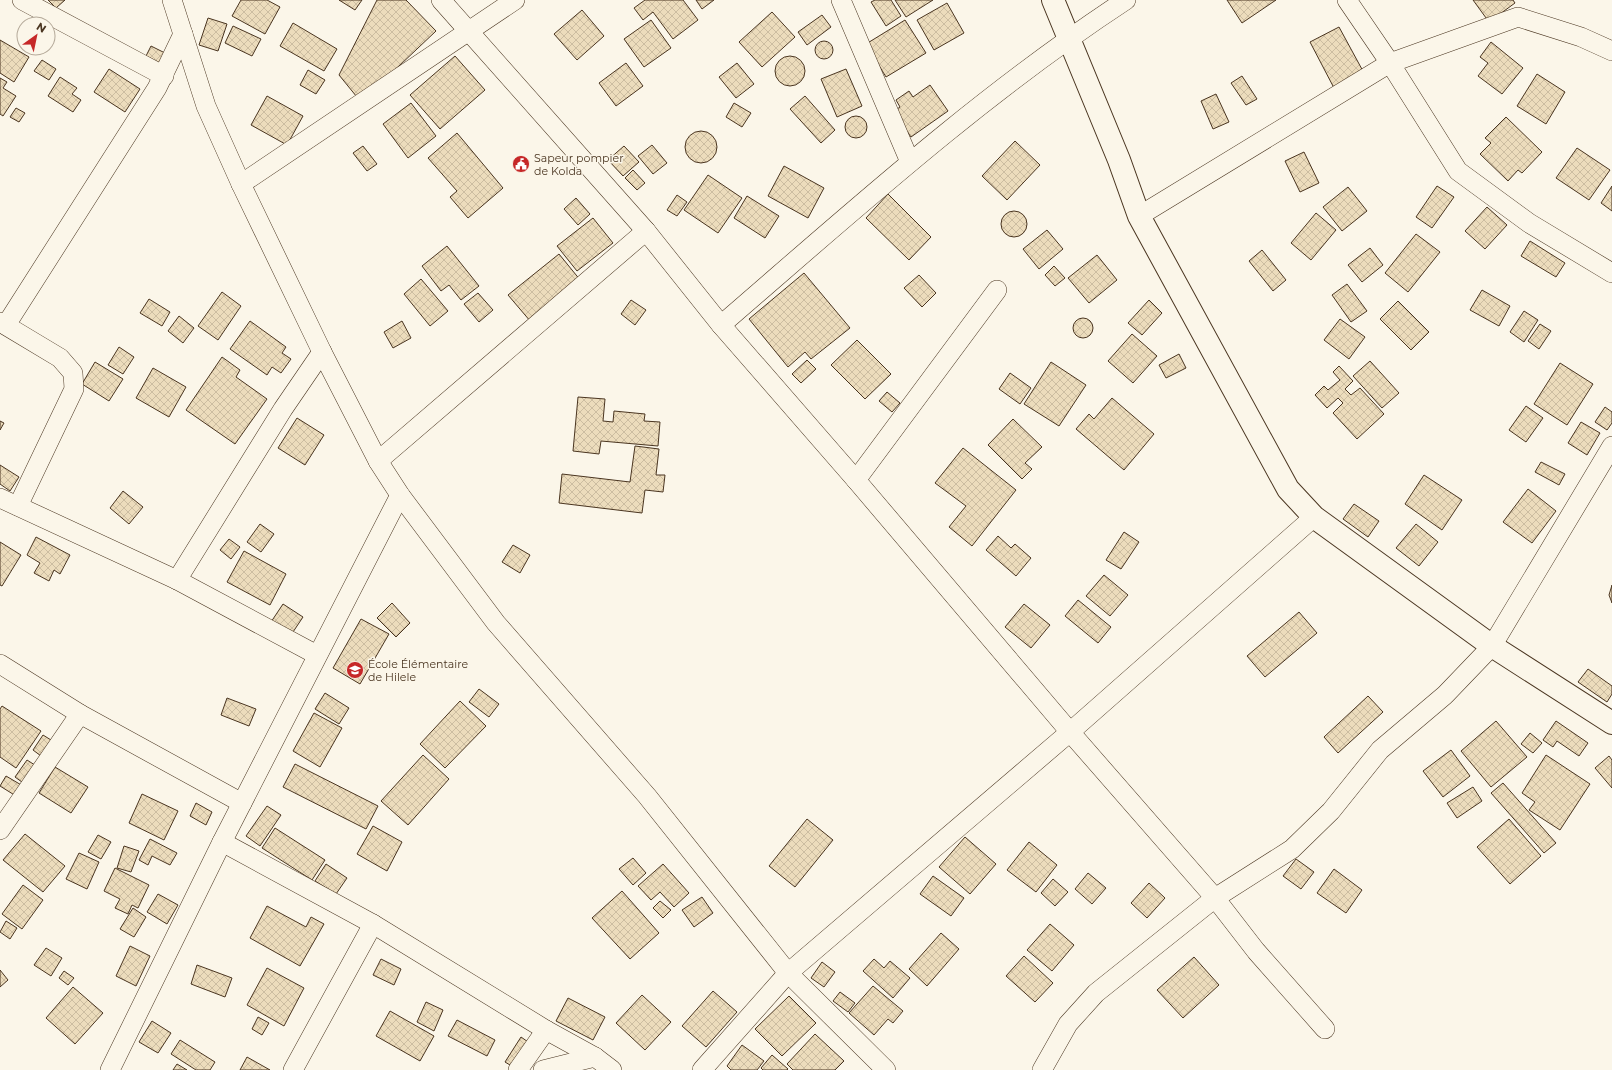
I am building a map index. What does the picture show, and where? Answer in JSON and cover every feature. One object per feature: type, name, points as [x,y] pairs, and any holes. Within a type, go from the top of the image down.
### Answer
[{"type":"street","points":[[22,0],[164,76]]},
{"type":"street","points":[[172,0],[206,106],[241,184],[322,352],[378,461],[400,495],[496,623],[647,796],[788,973],[886,1070]]},
{"type":"street","points":[[441,0],[646,231],[721,325],[856,480],[1070,732],[1215,898],[1256,951],[1325,1029]]},
{"type":"street","points":[[241,184],[515,0]]},
{"type":"street","points":[[841,0],[910,162]]},
{"type":"street","points":[[1053,0],[1119,160],[1139,216],[1288,489],[1314,517],[1492,646],[1612,723]]},
{"type":"street","points":[[721,325],[910,162],[1068,38],[1126,0]]},
{"type":"street","points":[[1347,0],[1390,63],[1458,171],[1529,223],[1612,273]]},
{"type":"street","points":[[1139,216],[1390,63],[1518,17],[1581,37],[1612,51]]},
{"type":"street","points":[[18,506],[74,390],[73,373],[60,358],[3,324],[164,76],[183,34]]},
{"type":"street","points":[[378,461],[646,231]]},
{"type":"street","points":[[856,480],[997,290]]},
{"type":"street","points":[[177,580],[283,409],[322,352]]},
{"type":"street","points":[[1042,1070],[1068,1024],[1096,993],[1215,898],[1292,849],[1331,811],[1380,750],[1445,695],[1492,646],[1612,446]]},
{"type":"street","points":[[110,1070],[222,842],[400,495]]},
{"type":"street","points":[[0,498],[177,580],[317,655]]},
{"type":"street","points":[[702,1070],[788,973],[1070,732],[1314,517]]},
{"type":"street","points":[[0,664],[80,714],[242,803]]},
{"type":"street","points":[[0,830],[80,714]]},
{"type":"street","points":[[222,842],[373,924],[546,1030],[595,1057],[612,1070]]},
{"type":"street","points":[[294,1070],[373,924]]},
{"type":"street","points":[[518,1070],[546,1030]]},
{"type":"street","points":[[543,1070],[595,1057]]},
{"type":"building","points":[[48,0],[65,0],[56,8]]},
{"type":"building","points":[[241,0],[267,0],[280,7],[265,34],[232,16]]},
{"type":"building","points":[[339,0],[362,0],[355,10]]},
{"type":"building","points":[[377,0],[406,0],[436,31],[361,102],[339,75]]},
{"type":"building","points":[[645,0],[683,0],[698,20],[673,39],[653,12],[643,20],[634,8]]},
{"type":"building","points":[[696,0],[714,0],[702,9]]},
{"type":"building","points":[[875,0],[891,0],[901,16],[886,26],[871,2]]},
{"type":"building","points":[[895,0],[933,0],[906,17]]},
{"type":"building","points":[[1227,0],[1276,0],[1242,23]]},
{"type":"building","points":[[1473,0],[1513,0],[1515,3],[1489,22]]},
{"type":"building","points":[[947,3],[964,33],[934,50],[917,20]]},
{"type":"building","points":[[582,10],[604,36],[577,60],[554,34]]},
{"type":"building","points":[[772,12],[795,37],[762,67],[739,42]]},
{"type":"building","points":[[822,15],[831,27],[807,45],[798,32]]},
{"type":"building","points":[[208,18],[227,24],[218,51],[199,45]]},
{"type":"building","points":[[651,20],[671,48],[644,67],[624,39]]},
{"type":"building","points":[[905,20],[926,53],[886,77],[866,44]]},
{"type":"building","points":[[293,23],[337,49],[324,71],[280,46]]},
{"type":"building","points":[[233,26],[261,39],[252,56],[225,43]]},
{"type":"building","points":[[1339,27],[1364,73],[1334,88],[1310,42]]},
{"type":"building","points":[[0,40],[16,49],[16,56],[29,57],[14,82],[0,73]]},
{"type":"building","points":[[820,41],[828,41],[833,46],[831,57],[828,59],[820,59],[815,54],[815,46]]},
{"type":"building","points":[[1491,42],[1523,68],[1502,94],[1478,76],[1488,63],[1480,57]]},
{"type":"building","points":[[151,46],[169,55],[164,65],[146,56]]},
{"type":"building","points":[[455,56],[485,90],[440,129],[410,95]]},
{"type":"building","points":[[790,56],[796,57],[804,65],[804,77],[796,85],[790,86],[784,85],[776,77],[775,71],[776,65],[784,57]]},
{"type":"building","points":[[42,60],[56,69],[49,80],[34,71]]},
{"type":"building","points":[[626,63],[643,86],[616,106],[599,83]]},
{"type":"building","points":[[737,63],[754,84],[736,98],[719,77]]},
{"type":"building","points":[[109,69],[140,89],[125,112],[94,92]]},
{"type":"building","points":[[846,69],[862,106],[837,117],[821,79]]},
{"type":"building","points":[[308,70],[325,80],[316,94],[300,85]]},
{"type":"building","points":[[1537,74],[1565,92],[1546,124],[1517,106]]},
{"type":"building","points":[[1242,76],[1257,99],[1246,105],[1231,83]]},
{"type":"building","points":[[60,77],[77,88],[72,94],[81,100],[73,112],[48,96]]},
{"type":"building","points":[[0,78],[7,82],[3,88],[16,96],[3,116],[0,114]]},
{"type":"building","points":[[930,85],[948,111],[911,137],[893,112],[900,107],[896,100],[909,91],[913,97]]},
{"type":"building","points":[[1216,94],[1229,122],[1213,129],[1201,101]]},
{"type":"building","points":[[267,96],[303,116],[287,145],[251,125]]},
{"type":"building","points":[[805,96],[835,130],[821,143],[790,109]]},
{"type":"building","points":[[411,103],[436,136],[408,158],[383,124]]},
{"type":"building","points":[[734,103],[751,113],[742,127],[726,117]]},
{"type":"building","points":[[16,108],[25,113],[19,122],[10,117]]},
{"type":"building","points":[[856,116],[864,119],[867,127],[864,135],[856,138],[848,135],[845,127],[848,119]]},
{"type":"building","points":[[1506,117],[1542,152],[1522,173],[1518,170],[1508,181],[1480,154],[1491,143],[1485,138]]},
{"type":"building","points":[[701,131],[707,132],[714,138],[717,147],[716,153],[710,160],[701,163],[695,162],[688,156],[685,147],[686,141],[692,134]]},
{"type":"building","points":[[457,133],[503,188],[468,218],[450,197],[457,191],[428,158]]},
{"type":"building","points":[[1015,141],[1040,165],[1007,200],[982,176]]},
{"type":"building","points":[[652,145],[667,163],[653,174],[638,156]]},
{"type":"building","points":[[363,146],[377,164],[367,171],[353,153]]},
{"type":"building","points":[[624,146],[639,162],[623,176],[608,160]]},
{"type":"building","points":[[1577,148],[1610,170],[1589,200],[1556,178]]},
{"type":"building","points":[[1304,152],[1319,183],[1300,192],[1285,161]]},
{"type":"building","points":[[784,166],[824,188],[808,218],[768,196]]},
{"type":"building","points":[[633,170],[645,183],[637,190],[625,178]]},
{"type":"building","points":[[708,175],[742,198],[718,233],[684,210]]},
{"type":"building","points":[[1437,186],[1454,197],[1432,228],[1416,217]]},
{"type":"building","points":[[1612,186],[1612,211],[1601,203]]},
{"type":"building","points":[[1348,187],[1367,211],[1342,231],[1323,207]]},
{"type":"building","points":[[888,194],[931,237],[909,260],[866,218]]},
{"type":"building","points":[[677,195],[687,202],[677,216],[667,210]]},
{"type":"building","points":[[747,196],[779,216],[765,238],[734,218]]},
{"type":"building","points":[[576,198],[590,214],[578,225],[564,209]]},
{"type":"building","points":[[1487,207],[1507,225],[1485,249],[1465,231]]},
{"type":"building","points":[[1014,211],[1024,214],[1027,224],[1024,234],[1014,237],[1004,234],[1001,224],[1004,214]]},
{"type":"building","points":[[1316,213],[1336,230],[1311,260],[1291,243]]},
{"type":"building","points":[[593,218],[613,243],[577,271],[557,246]]},
{"type":"building","points":[[1047,230],[1063,249],[1039,269],[1023,249]]},
{"type":"building","points":[[1416,234],[1440,252],[1408,292],[1385,273]]},
{"type":"building","points":[[1530,241],[1565,263],[1556,277],[1521,256]]},
{"type":"building","points":[[447,246],[479,286],[461,300],[449,285],[441,291],[422,266]]},
{"type":"building","points":[[1370,248],[1383,265],[1362,282],[1348,265]]},
{"type":"building","points":[[1262,250],[1286,280],[1273,291],[1249,261]]},
{"type":"building","points":[[559,254],[581,281],[531,322],[508,295]]},
{"type":"building","points":[[1097,255],[1117,280],[1089,303],[1068,278]]},
{"type":"building","points":[[1054,266],[1065,278],[1055,286],[1045,275]]},
{"type":"building","points":[[804,273],[850,328],[811,359],[805,352],[788,367],[749,319]]},
{"type":"building","points":[[919,275],[936,293],[922,307],[904,288]]},
{"type":"building","points":[[421,279],[448,311],[430,326],[404,294]]},
{"type":"building","points":[[1347,284],[1367,311],[1351,322],[1332,295]]},
{"type":"building","points":[[1482,290],[1510,306],[1499,326],[1470,310]]},
{"type":"building","points":[[222,292],[241,306],[218,340],[198,326]]},
{"type":"building","points":[[478,293],[493,310],[479,322],[464,304]]},
{"type":"building","points":[[149,299],[170,312],[162,326],[140,313]]},
{"type":"building","points":[[631,300],[646,310],[635,325],[621,314]]},
{"type":"building","points":[[1149,300],[1162,313],[1142,335],[1128,323]]},
{"type":"building","points":[[1398,301],[1429,332],[1411,350],[1380,319]]},
{"type":"building","points":[[1524,311],[1538,320],[1524,342],[1510,332]]},
{"type":"building","points":[[179,316],[194,328],[183,343],[168,331]]},
{"type":"building","points":[[1083,318],[1090,321],[1093,328],[1090,335],[1083,338],[1076,335],[1073,328],[1076,321]]},
{"type":"building","points":[[1340,319],[1365,337],[1349,359],[1324,340]]},
{"type":"building","points":[[250,321],[286,347],[282,353],[291,359],[281,373],[272,367],[267,375],[230,349]]},
{"type":"building","points":[[402,321],[411,338],[393,348],[384,332]]},
{"type":"building","points":[[1540,324],[1551,331],[1539,349],[1528,341]]},
{"type":"building","points":[[1132,334],[1157,356],[1133,383],[1108,361]]},
{"type":"building","points":[[857,340],[891,374],[865,399],[831,365]]},
{"type":"building","points":[[119,347],[134,357],[123,374],[108,365]]},
{"type":"building","points":[[1179,354],[1186,368],[1166,378],[1159,365]]},
{"type":"building","points":[[222,357],[240,370],[236,377],[267,399],[235,444],[186,410]]},
{"type":"building","points":[[807,360],[816,369],[801,383],[792,374]]},
{"type":"building","points":[[1370,361],[1399,393],[1382,408],[1353,376]]},
{"type":"building","points":[[95,362],[123,379],[109,401],[82,384]]},
{"type":"building","points":[[1051,362],[1086,385],[1059,426],[1024,404]]},
{"type":"building","points":[[1560,363],[1593,384],[1567,425],[1534,404]]},
{"type":"building","points":[[1339,366],[1353,381],[1345,389],[1351,395],[1360,388],[1384,414],[1357,439],[1333,413],[1343,403],[1338,398],[1327,408],[1315,395],[1324,386],[1328,390],[1340,380],[1333,372]]},
{"type":"building","points":[[153,368],[186,387],[169,417],[136,398]]},
{"type":"building","points":[[1010,373],[1031,388],[1020,404],[999,389]]},
{"type":"building","points":[[887,392],[900,403],[892,412],[879,401]]},
{"type":"building","points":[[578,397],[605,399],[603,421],[613,422],[614,411],[645,414],[644,421],[660,422],[658,446],[601,441],[599,454],[573,451]]},
{"type":"building","points":[[1112,398],[1154,434],[1124,470],[1076,429],[1089,414],[1094,419]]},
{"type":"building","points":[[1526,406],[1543,418],[1526,442],[1509,430]]},
{"type":"building","points":[[1605,407],[1612,412],[1612,423],[1607,430],[1595,422]]},
{"type":"building","points":[[297,418],[324,435],[305,465],[278,448]]},
{"type":"building","points":[[1013,419],[1042,447],[1025,463],[1032,469],[1022,479],[988,445]]},
{"type":"building","points":[[0,421],[4,423],[0,430]]},
{"type":"building","points":[[1581,422],[1600,433],[1587,455],[1568,443]]},
{"type":"building","points":[[635,446],[659,449],[656,475],[665,475],[663,492],[645,490],[642,513],[559,503],[562,474],[630,482]]},
{"type":"building","points":[[963,448],[1016,490],[972,546],[949,527],[966,506],[935,483]]},
{"type":"building","points":[[1541,462],[1565,474],[1559,485],[1535,472]]},
{"type":"building","points":[[0,465],[19,477],[10,491],[0,484]]},
{"type":"building","points":[[1424,475],[1462,500],[1442,530],[1405,504]]},
{"type":"building","points":[[1528,489],[1556,511],[1532,543],[1503,522]]},
{"type":"building","points":[[123,491],[143,507],[129,524],[110,508]]},
{"type":"building","points":[[1354,504],[1379,521],[1368,537],[1343,519]]},
{"type":"building","points":[[260,524],[274,534],[261,552],[247,542]]},
{"type":"building","points":[[1416,524],[1438,542],[1419,566],[1396,548]]},
{"type":"building","points":[[1124,532],[1139,542],[1121,569],[1106,560]]},
{"type":"building","points":[[998,536],[1011,548],[1015,544],[1031,558],[1016,576],[986,550]]},
{"type":"building","points":[[36,537],[70,555],[60,574],[54,570],[49,581],[34,573],[40,563],[27,555]]},
{"type":"building","points":[[229,539],[240,547],[231,559],[220,550]]},
{"type":"building","points":[[0,542],[21,555],[2,586],[0,585]]},
{"type":"building","points":[[513,545],[530,555],[520,573],[502,562]]},
{"type":"building","points":[[244,551],[286,574],[270,605],[227,582]]},
{"type":"building","points":[[1104,575],[1128,595],[1110,616],[1086,596]]},
{"type":"building","points":[[1612,585],[1612,603],[1609,595]]},
{"type":"building","points":[[1078,600],[1111,627],[1098,643],[1065,616]]},
{"type":"building","points":[[392,603],[410,623],[396,637],[377,618]]},
{"type":"building","points":[[283,604],[303,617],[289,638],[269,625]]},
{"type":"building","points":[[1024,604],[1050,625],[1031,648],[1005,627]]},
{"type":"building","points":[[1299,612],[1317,633],[1265,677],[1247,656]]},
{"type":"building","points":[[361,619],[389,634],[360,684],[333,668]]},
{"type":"building","points":[[1588,669],[1612,686],[1612,694],[1607,702],[1578,682]]},
{"type":"building","points":[[479,689],[499,704],[489,717],[469,702]]},
{"type":"building","points":[[325,693],[349,708],[339,724],[315,709]]},
{"type":"building","points":[[1368,696],[1383,712],[1338,753],[1324,737]]},
{"type":"building","points":[[227,698],[256,709],[249,726],[221,715]]},
{"type":"building","points":[[460,701],[486,726],[445,768],[420,744]]},
{"type":"building","points":[[2,706],[41,731],[16,768],[0,757],[0,709]]},
{"type":"building","points":[[314,713],[342,728],[320,767],[293,751]]},
{"type":"building","points":[[1496,721],[1527,757],[1491,787],[1461,751]]},
{"type":"building","points":[[1556,721],[1588,743],[1579,756],[1557,741],[1553,747],[1543,740]]},
{"type":"building","points":[[1530,733],[1542,743],[1533,753],[1521,744]]},
{"type":"building","points":[[43,735],[51,740],[41,756],[33,750]]},
{"type":"building","points":[[1451,750],[1470,776],[1443,797],[1423,771]]},
{"type":"building","points":[[423,755],[449,779],[408,825],[381,801]]},
{"type":"building","points":[[1546,755],[1590,784],[1560,830],[1529,810],[1535,802],[1522,793]]},
{"type":"building","points":[[1609,756],[1612,760],[1612,788],[1595,768]]},
{"type":"building","points":[[27,760],[38,767],[26,785],[15,777]]},
{"type":"building","points":[[295,764],[378,806],[366,829],[283,787]]},
{"type":"building","points":[[55,767],[88,787],[71,813],[39,793]]},
{"type":"building","points":[[6,776],[23,786],[16,796],[0,786]]},
{"type":"building","points":[[1503,783],[1556,843],[1544,853],[1491,793]]},
{"type":"building","points":[[1473,787],[1482,801],[1457,818],[1447,803]]},
{"type":"building","points":[[142,794],[178,811],[164,840],[129,823]]},
{"type":"building","points":[[196,803],[212,812],[206,825],[190,816]]},
{"type":"building","points":[[267,806],[281,815],[260,846],[246,836]]},
{"type":"building","points":[[807,819],[833,840],[795,887],[769,866]]},
{"type":"building","points":[[1509,819],[1541,856],[1510,884],[1477,847]]},
{"type":"building","points":[[373,826],[402,842],[387,871],[357,854]]},
{"type":"building","points":[[275,828],[325,860],[312,880],[262,848]]},
{"type":"building","points":[[25,834],[65,866],[43,892],[3,860]]},
{"type":"building","points":[[98,835],[111,842],[101,859],[88,852]]},
{"type":"building","points":[[965,837],[996,864],[970,894],[939,867]]},
{"type":"building","points":[[150,839],[177,853],[170,865],[152,856],[148,865],[139,860]]},
{"type":"building","points":[[1029,842],[1057,865],[1036,892],[1007,870]]},
{"type":"building","points":[[124,846],[139,851],[131,872],[117,868]]},
{"type":"building","points":[[79,853],[99,862],[87,889],[66,879]]},
{"type":"building","points":[[633,858],[646,873],[633,885],[619,869]]},
{"type":"building","points":[[1296,859],[1314,872],[1301,889],[1283,876]]},
{"type":"building","points":[[326,864],[347,878],[336,894],[315,881]]},
{"type":"building","points":[[663,864],[689,893],[674,907],[660,892],[651,900],[638,886]]},
{"type":"building","points":[[115,868],[149,885],[138,908],[132,905],[128,914],[115,908],[120,899],[104,891]]},
{"type":"building","points":[[1334,869],[1362,890],[1346,913],[1317,893]]},
{"type":"building","points":[[1088,873],[1106,888],[1092,904],[1075,889]]},
{"type":"building","points":[[933,876],[964,898],[951,916],[920,894]]},
{"type":"building","points":[[1053,879],[1068,892],[1055,906],[1041,893]]},
{"type":"building","points":[[1149,883],[1165,898],[1147,918],[1131,903]]},
{"type":"building","points":[[23,885],[43,900],[22,929],[2,914]]},
{"type":"building","points":[[622,891],[659,933],[630,959],[592,918]]},
{"type":"building","points":[[158,894],[178,905],[167,924],[147,912]]},
{"type":"building","points":[[702,897],[713,913],[694,927],[682,910]]},
{"type":"building","points":[[660,901],[671,910],[663,918],[653,908]]},
{"type":"building","points":[[267,906],[306,927],[311,917],[324,924],[300,966],[250,938]]},
{"type":"building","points":[[133,908],[146,917],[134,937],[120,929]]},
{"type":"building","points":[[6,921],[17,928],[10,939],[0,932]]},
{"type":"building","points":[[1050,924],[1074,945],[1052,971],[1027,950]]},
{"type":"building","points":[[941,933],[959,949],[927,986],[909,969]]},
{"type":"building","points":[[130,946],[150,956],[136,986],[116,976]]},
{"type":"building","points":[[46,948],[62,958],[51,976],[34,965]]},
{"type":"building","points":[[1024,956],[1053,983],[1035,1002],[1006,976]]},
{"type":"building","points":[[1194,957],[1219,985],[1183,1018],[1157,990]]},
{"type":"building","points":[[381,959],[401,969],[394,985],[373,975]]},
{"type":"building","points":[[874,959],[884,968],[890,961],[910,978],[893,998],[863,971]]},
{"type":"building","points":[[822,962],[835,972],[824,987],[811,978]]},
{"type":"building","points":[[197,965],[232,978],[225,997],[191,984]]},
{"type":"building","points":[[267,968],[304,988],[284,1026],[247,1005]]},
{"type":"building","points":[[0,970],[8,980],[0,987]]},
{"type":"building","points":[[64,971],[74,978],[68,985],[59,978]]},
{"type":"building","points":[[873,986],[903,1011],[893,1023],[888,1019],[874,1035],[849,1013]]},
{"type":"building","points":[[73,987],[103,1013],[75,1044],[46,1018]]},
{"type":"building","points":[[713,991],[737,1012],[706,1047],[682,1026]]},
{"type":"building","points":[[840,992],[855,1003],[848,1012],[833,1001]]},
{"type":"building","points":[[642,995],[671,1022],[645,1050],[616,1023]]},
{"type":"building","points":[[789,996],[816,1023],[782,1056],[755,1029]]},
{"type":"building","points":[[568,998],[605,1017],[593,1040],[556,1021]]},
{"type":"building","points":[[426,1002],[443,1010],[434,1031],[417,1022]]},
{"type":"building","points":[[390,1011],[434,1036],[420,1061],[376,1036]]},
{"type":"building","points":[[258,1017],[269,1023],[262,1035],[252,1029]]},
{"type":"building","points":[[457,1020],[495,1040],[487,1056],[448,1036]]},
{"type":"building","points":[[152,1021],[171,1033],[158,1053],[139,1042]]},
{"type":"building","points":[[815,1034],[844,1061],[835,1070],[793,1070],[787,1064]]},
{"type":"building","points":[[521,1037],[531,1044],[515,1068],[505,1062]]},
{"type":"building","points":[[180,1040],[215,1062],[210,1070],[196,1070],[171,1054]]},
{"type":"building","points":[[742,1045],[764,1061],[757,1070],[731,1070],[727,1066]]},
{"type":"building","points":[[772,1055],[788,1069],[763,1070],[761,1068]]},
{"type":"building","points":[[247,1057],[270,1070],[240,1070]]},
{"type":"building","points":[[177,1064],[187,1070],[173,1070]]},
{"type":"place","name":"Sapeur pompier de Kolda","points":[[521,164]]},
{"type":"place","name":"École Élémentaire de Hilele","points":[[355,670]]}]
